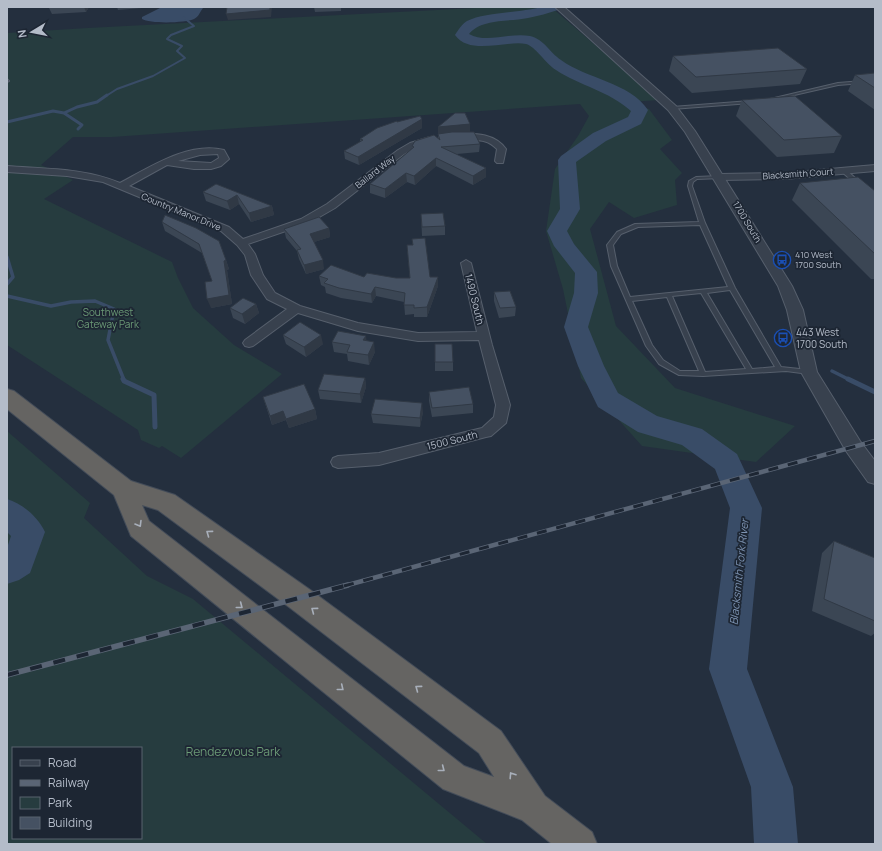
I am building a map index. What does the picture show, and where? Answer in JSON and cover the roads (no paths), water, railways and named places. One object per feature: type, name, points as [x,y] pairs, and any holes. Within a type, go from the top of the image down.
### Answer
[{"type":"highway","points":[[7,397],[123,489],[166,502],[305,603],[490,742],[533,808]]},
{"type":"highway","points":[[123,489],[140,528],[454,778],[533,808],[580,844]]},
{"type":"street","name":"1700 South","points":[[563,11],[672,108],[690,131],[720,177],[785,286],[795,310],[809,372],[818,389],[853,446],[872,467]]},
{"type":"street","points":[[452,138],[484,137],[496,141],[502,149],[500,161]]},
{"type":"street","name":"Ballard Way","points":[[241,243],[305,221],[330,206],[401,152],[413,145],[438,139]]},
{"type":"street","points":[[120,187],[166,162],[196,153],[214,151],[222,152],[224,159],[218,164],[211,166],[194,166],[166,162]]},
{"type":"street","points":[[194,166],[196,153]]},
{"type":"street","name":"Blacksmith Court","points":[[720,177],[784,176],[875,168]]},
{"type":"street","name":"Country Manor Drive","points":[[7,169],[84,175],[105,180],[225,229],[241,243],[250,254],[257,275],[271,296],[296,309],[358,327],[418,338],[484,336]]},
{"type":"street","name":"1490 South","points":[[466,263],[484,336]]},
{"type":"street","points":[[249,343],[296,309]]},
{"type":"street","name":"1500 South","points":[[338,462],[380,459],[486,432],[500,420],[503,405],[484,336]]},
{"type":"lane","points":[[765,100],[838,84],[875,81]]},
{"type":"lane","points":[[672,108],[758,102]]},
{"type":"lane","points":[[844,171],[863,188]]},
{"type":"lane","points":[[720,177],[696,178],[691,181],[690,186],[702,223],[732,288],[779,369]]},
{"type":"lane","points":[[702,223],[637,226],[619,233],[610,245],[614,266],[649,346],[661,362],[679,373],[703,374],[779,369],[809,372]]},
{"type":"lane","points":[[629,299],[732,288]]},
{"type":"lane","points":[[703,291],[750,370]]},
{"type":"lane","points":[[669,294],[703,374]]},
{"type":"water","points":[[162,7],[204,7],[197,17],[190,20],[176,22],[152,22],[142,19],[142,17]]},
{"type":"waterway","name":"Blacksmith Fork River","points":[[554,7],[527,15],[486,20],[472,24],[462,35],[477,42],[520,39],[532,41],[540,46],[548,57],[555,63],[566,70],[620,94],[640,110],[635,120],[600,137],[567,160],[570,209],[557,231],[565,246],[586,272],[586,293],[576,327],[591,366],[608,400],[648,424],[692,437],[727,462],[746,508],[728,669],[772,787],[776,844]]},
{"type":"waterway","points":[[106,96],[117,89],[153,76],[185,58],[177,51],[182,46],[167,39],[171,35],[194,26],[183,17]]},
{"type":"waterway","points":[[64,113],[77,107],[97,102],[107,95]]},
{"type":"waterway","points":[[7,122],[53,111],[64,113]]},
{"type":"waterway","points":[[64,113],[82,125],[78,129]]},
{"type":"waterway","points":[[7,257],[13,277],[7,284]]},
{"type":"waterway","points":[[7,296],[51,306],[71,302],[95,301],[114,309],[108,340],[124,380]]},
{"type":"waterway","points":[[832,371],[848,379]]},
{"type":"waterway","points":[[123,379],[124,381],[154,395],[155,427]]},
{"type":"waterway","points":[[848,379],[875,392]]},
{"type":"waterway","points":[[7,512],[29,532],[18,562],[7,569]]},
{"type":"railway","points":[[344,586],[875,441]]},
{"type":"railway","points":[[7,675],[348,585]]},
{"type":"place","name":"410 West 1700 South","points":[[782,260]]},
{"type":"place","name":"443 West 1700 South","points":[[783,338]]},
{"type":"park label","name":"Southwest Gateway Park","points":[[108,318]]},
{"type":"park label","name":"Rendezvous Park","points":[[233,752]]}]
